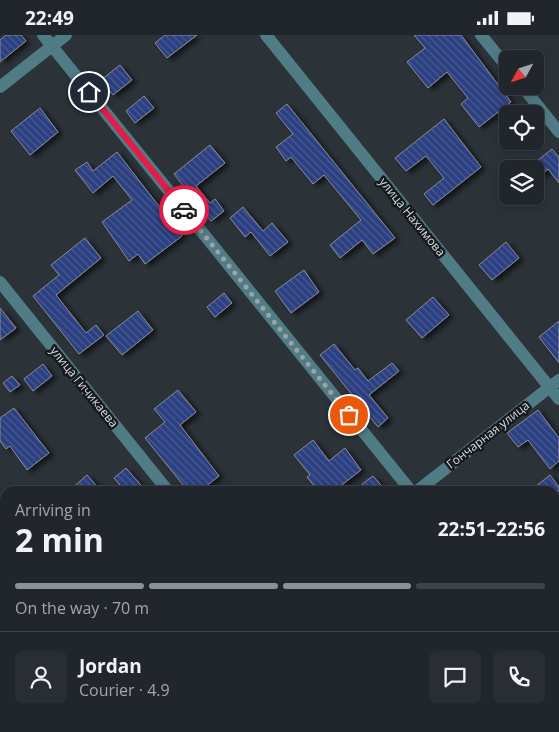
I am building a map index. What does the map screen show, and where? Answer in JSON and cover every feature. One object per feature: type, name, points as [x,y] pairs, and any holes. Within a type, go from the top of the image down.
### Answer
[{"type":"street","points":[[44,35],[407,486]]},
{"type":"street","points":[[0,87],[66,35]]},
{"type":"street","name":"улица Нахимова","points":[[266,35],[554,383],[559,399]]},
{"type":"street","points":[[481,35],[499,57]]},
{"type":"street","points":[[529,95],[559,132]]},
{"type":"street","name":"улица Гичикаева","points":[[0,282],[164,486]]},
{"type":"street","name":"Гончарная улица","points":[[423,486],[554,383]]},
{"type":"building","points":[[6,35],[21,35],[26,41],[0,62],[0,40]]},
{"type":"building","points":[[165,35],[197,35],[167,58],[155,43]]},
{"type":"building","points":[[414,35],[461,35],[499,86],[499,95],[506,95],[511,102],[507,105],[499,105],[499,111],[479,127],[461,104],[468,98],[447,72],[428,88],[407,62],[425,48]]},
{"type":"building","points":[[120,65],[132,80],[113,95],[101,80]]},
{"type":"building","points":[[144,96],[154,108],[135,123],[126,111]]},
{"type":"building","points":[[287,104],[395,238],[373,254],[362,240],[340,258],[330,245],[361,220],[324,175],[313,184],[291,157],[286,161],[276,147],[293,134],[276,113]]},
{"type":"building","points":[[40,108],[58,132],[30,155],[11,131]]},
{"type":"building","points":[[444,119],[481,167],[433,205],[424,194],[444,178],[426,156],[406,171],[395,158]]},
{"type":"building","points":[[210,145],[225,163],[196,186],[210,203],[215,199],[224,211],[211,221],[174,174]]},
{"type":"building","points":[[552,149],[559,157],[559,183],[548,169],[544,172],[544,160],[538,160]]},
{"type":"building","points":[[117,152],[182,236],[145,264],[138,254],[129,261],[102,222],[132,200],[113,176],[93,193],[75,170],[87,162],[93,171]]},
{"type":"building","points":[[243,207],[263,231],[272,223],[288,242],[270,256],[251,232],[245,237],[230,218]]},
{"type":"building","points":[[85,238],[101,258],[56,295],[86,333],[96,325],[104,335],[79,354],[33,296],[59,275],[51,265]]},
{"type":"building","points":[[506,242],[519,258],[492,280],[479,265]]},
{"type":"building","points":[[304,270],[319,292],[291,313],[275,291]]},
{"type":"building","points":[[224,293],[232,303],[215,317],[207,307]]},
{"type":"building","points":[[433,297],[449,315],[422,338],[406,320]]},
{"type":"building","points":[[0,308],[16,328],[0,340]]},
{"type":"building","points":[[138,311],[153,330],[122,355],[106,336]]},
{"type":"building","points":[[559,321],[559,363],[539,337]]},
{"type":"building","points":[[334,344],[355,370],[358,368],[368,381],[392,363],[399,371],[369,395],[388,418],[378,427],[320,355]]},
{"type":"building","points":[[43,364],[52,376],[33,391],[24,379]]},
{"type":"building","points":[[12,376],[20,385],[10,392],[3,383]]},
{"type":"building","points":[[178,390],[196,412],[180,425],[219,476],[206,486],[184,486],[145,438],[165,422],[154,409]]},
{"type":"building","points":[[14,408],[49,453],[27,470],[10,446],[6,449],[0,441],[0,418]]},
{"type":"building","points":[[538,410],[559,438],[559,461],[550,469],[528,440],[518,447],[507,433]]},
{"type":"building","points":[[313,440],[329,461],[345,448],[361,470],[340,486],[314,486],[307,477],[310,475],[294,455]]},
{"type":"building","points":[[126,468],[142,486],[121,486],[114,478]]},
{"type":"building","points":[[87,475],[97,486],[75,486]]},
{"type":"building","points":[[550,475],[558,486],[536,486]]},
{"type":"building","points":[[373,476],[382,486],[363,486],[362,484]]},
{"type":"way so far","points":[[184,210],[349,415]]},
{"type":"route","points":[[89,92],[184,210]]}]
